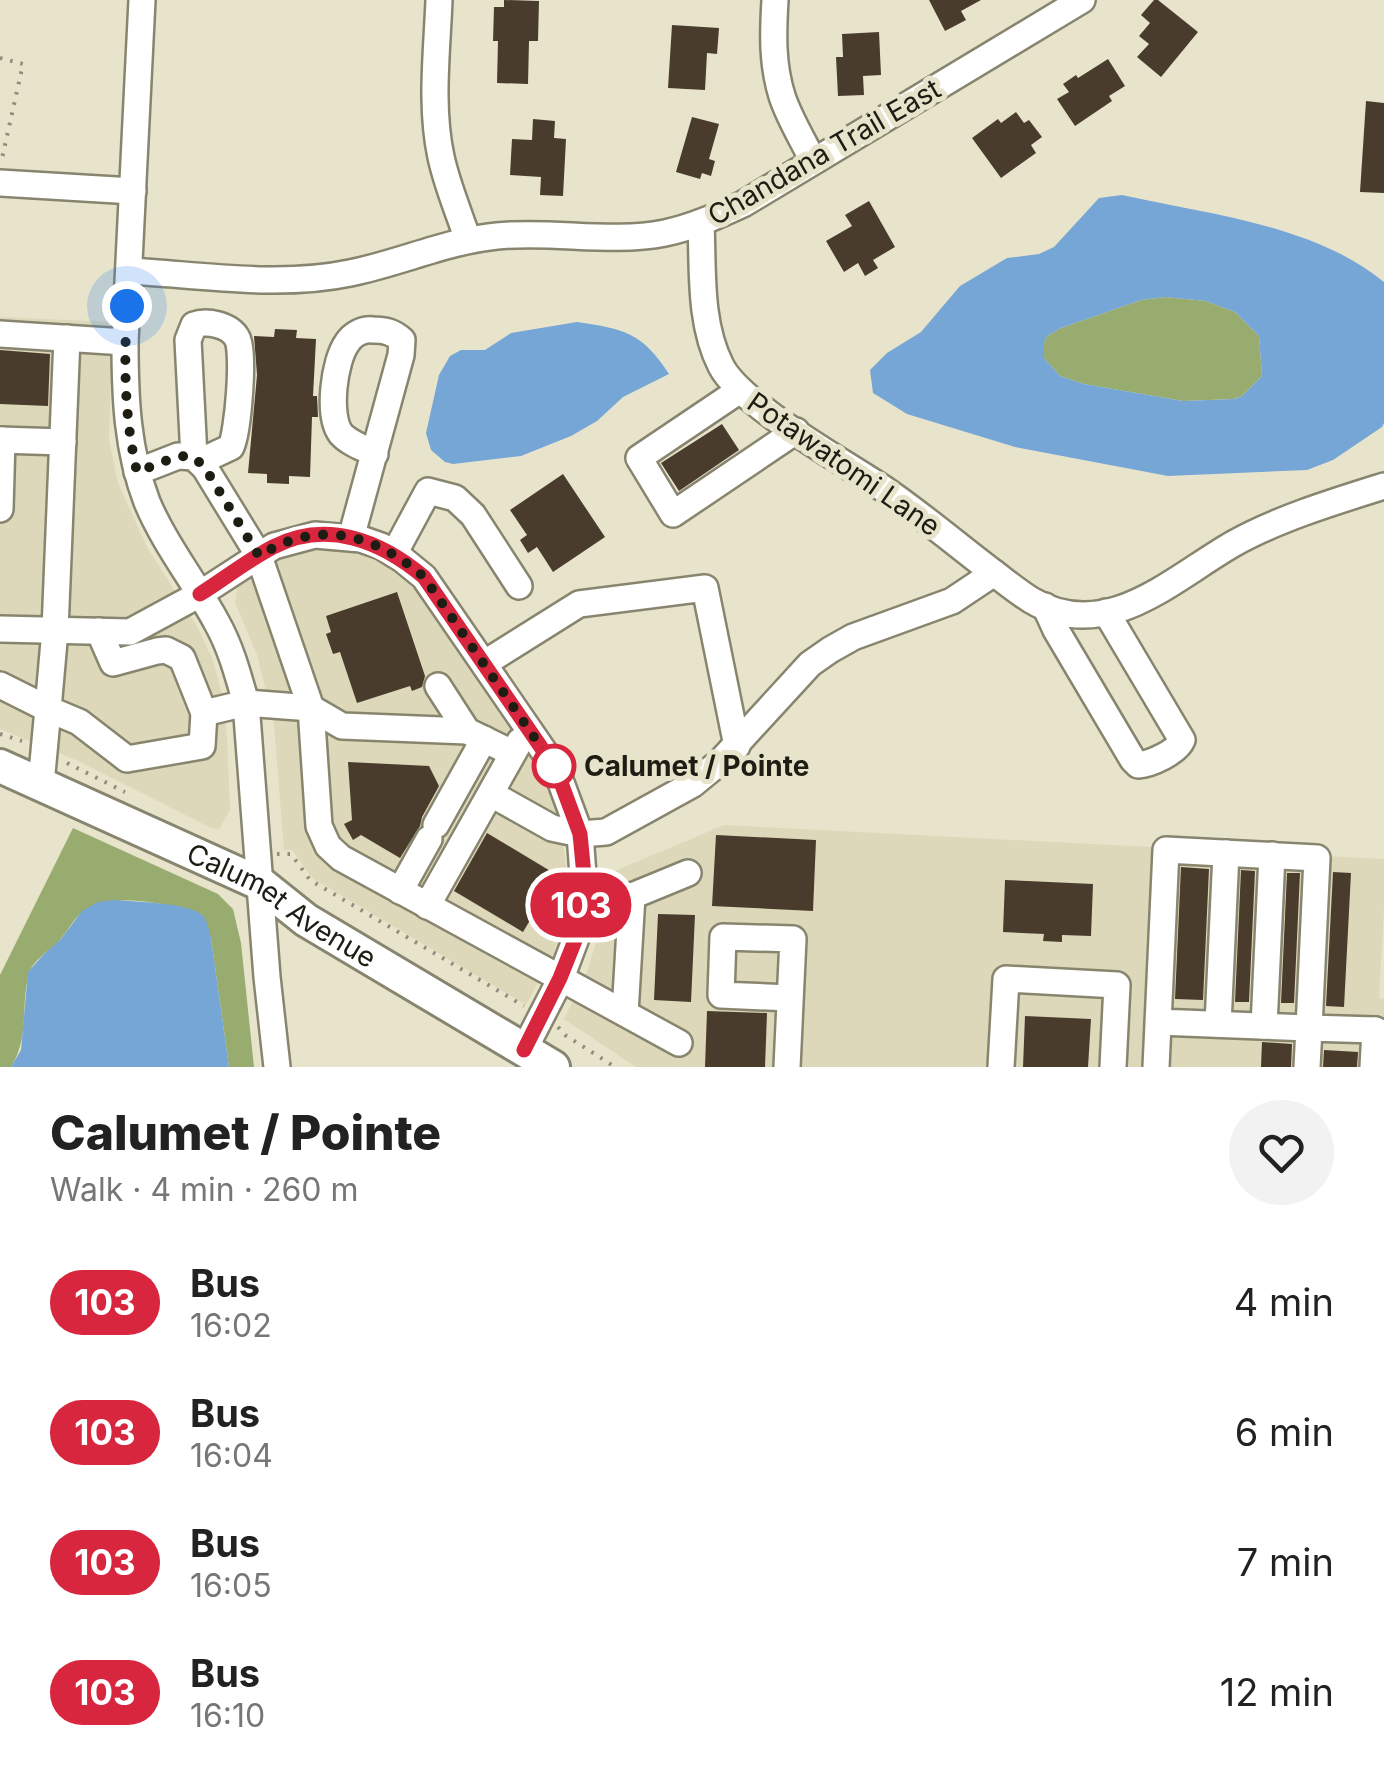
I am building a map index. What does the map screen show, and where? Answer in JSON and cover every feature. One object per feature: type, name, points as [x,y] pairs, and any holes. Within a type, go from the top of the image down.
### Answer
[{"type":"main road","name":"Calumet Avenue","points":[[0,766],[261,884],[306,920],[553,1067]]},
{"type":"street","points":[[142,0],[125,342],[129,438],[148,504],[219,625],[246,702],[277,1067]]},
{"type":"street","points":[[439,0],[436,126],[442,160],[468,240]]},
{"type":"street","points":[[774,0],[772,37],[776,70],[783,99],[812,162]]},
{"type":"street","name":"Chandana Trail East","points":[[130,270],[311,278],[350,273],[468,240],[539,234],[628,237],[701,223],[743,204],[1082,0]]},
{"type":"street","points":[[0,183],[133,192]]},
{"type":"street","name":"Potawatomi Lane","points":[[701,223],[705,314],[711,344],[722,369],[740,390],[888,492],[1033,602],[1046,606]]},
{"type":"street","points":[[203,322],[226,328],[236,336],[240,348],[239,392],[232,447],[196,460],[188,340],[194,325],[203,322]]},
{"type":"street","points":[[351,538],[374,454],[401,354],[402,340],[384,330],[362,330],[347,342],[336,369],[334,424],[344,438],[374,454]]},
{"type":"street","points":[[0,334],[125,342]]},
{"type":"street","points":[[41,784],[55,630],[67,338]]},
{"type":"street","points":[[740,390],[639,458],[674,514],[796,431]]},
{"type":"street","points":[[0,509],[1,440],[63,442]]},
{"type":"street","points":[[137,472],[178,456],[196,460],[205,468],[259,556],[311,708],[319,826],[328,846],[400,891],[680,1043]]},
{"type":"street","points":[[1046,606],[1080,614],[1134,606],[1235,543],[1317,508],[1384,486]]},
{"type":"street","points":[[394,554],[428,491],[442,494],[455,498],[473,515],[519,586]]},
{"type":"street","points":[[0,629],[130,632],[200,594],[274,546],[315,536],[371,543],[394,554],[424,577],[556,769],[580,834],[584,875],[576,938],[524,1050]]},
{"type":"street","points":[[502,800],[552,828],[580,834],[606,832],[693,784],[737,746],[810,664],[830,650],[952,602],[994,572]]},
{"type":"street","points":[[485,664],[579,604],[705,588],[737,746]]},
{"type":"street","points":[[1046,606],[1132,760],[1138,765],[1146,764],[1178,747],[1182,740],[1106,612]]},
{"type":"street","points":[[0,685],[79,722],[128,759],[202,746],[204,712],[182,658],[166,650],[113,663],[99,631]]},
{"type":"street","points":[[438,686],[475,735]]},
{"type":"street","points":[[204,712],[246,702],[311,708],[342,726],[475,735],[512,753]]},
{"type":"street","points":[[427,906],[528,728]]},
{"type":"street","points":[[400,891],[433,832],[475,735]]},
{"type":"street","points":[[1156,1067],[1166,850],[1316,858],[1307,1067]]},
{"type":"street","points":[[1218,1024],[1226,853]]},
{"type":"street","points":[[1264,1026],[1272,856]]},
{"type":"street","points":[[582,896],[632,896],[688,873]]},
{"type":"street","points":[[624,1013],[632,896]]},
{"type":"street","points":[[1001,1067],[1006,979],[1117,985],[1113,1067]]},
{"type":"street","points":[[787,1067],[790,998]]},
{"type":"street","points":[[1158,1022],[1380,1032],[1374,1067]]},
{"type":"path","points":[[0,58],[23,64],[0,174]]},
{"type":"shaded area","points":[[0,317],[112,322],[109,439],[118,483],[147,547],[197,626],[213,660],[222,695],[230,810],[219,829],[76,760],[0,729]]},
{"type":"shaded area","points":[[327,550],[370,557],[390,567],[424,598],[526,745],[551,792],[567,871],[566,903],[554,953],[526,1005],[312,878],[292,850],[284,850],[274,724],[257,655],[235,603],[237,589],[233,587],[279,558],[301,551]]},
{"type":"shaded area","points":[[724,825],[1384,859],[1379,998],[1384,999],[1384,1067],[636,1067],[564,1019],[587,972],[596,942],[603,913],[603,876]]},
{"type":"green space","points":[[1165,297],[1206,301],[1235,312],[1259,336],[1262,376],[1242,396],[1183,401],[1084,384],[1060,376],[1044,358],[1047,336],[1061,328],[1141,300]]},
{"type":"green space","points":[[73,828],[218,894],[233,909],[241,943],[254,1067],[229,1067],[211,938],[201,914],[157,903],[122,901],[92,906],[81,913],[32,967],[17,1056],[11,1067],[0,1067],[0,975]]},
{"type":"water","points":[[1122,195],[1293,234],[1326,247],[1384,282],[1382,427],[1333,460],[1307,470],[1168,476],[1015,447],[907,414],[873,393],[870,370],[887,353],[921,332],[960,286],[1007,258],[1039,254],[1054,247],[1099,198]],"holes":[[[1165,297],[1206,301],[1235,312],[1259,336],[1262,376],[1234,399],[1183,401],[1084,384],[1060,376],[1044,358],[1047,336],[1061,328],[1141,300]]]},
{"type":"water","points":[[577,322],[630,335],[650,349],[669,374],[623,397],[597,421],[571,436],[521,456],[453,464],[431,450],[426,433],[439,375],[450,356],[461,350],[485,350],[511,333]]},
{"type":"water","points":[[98,902],[173,905],[204,917],[211,938],[229,1067],[11,1067],[21,1050],[28,972],[82,911]]},
{"type":"building","points":[[504,0],[539,1],[538,41],[529,41],[528,84],[497,83],[494,7],[504,7]]},
{"type":"building","points":[[929,0],[981,0],[961,11],[966,20],[945,31]]},
{"type":"building","points":[[1154,0],[1198,32],[1161,77],[1137,57],[1149,44],[1139,36],[1150,23],[1141,15]]},
{"type":"building","points":[[672,25],[719,28],[717,54],[707,53],[705,90],[668,88]]},
{"type":"building","points":[[879,32],[881,75],[863,76],[864,95],[838,96],[836,57],[843,57],[842,34]]},
{"type":"building","points":[[1108,59],[1125,86],[1109,96],[1112,101],[1075,126],[1057,99],[1069,92],[1063,84]]},
{"type":"building","points":[[1366,101],[1384,103],[1384,193],[1360,192]]},
{"type":"building","points":[[1016,112],[1024,123],[1029,120],[1042,137],[1031,145],[1036,153],[1001,178],[972,138],[998,119],[1001,123]]},
{"type":"building","points":[[692,117],[719,124],[709,159],[715,161],[711,176],[702,173],[700,179],[676,172]]},
{"type":"building","points":[[533,119],[555,121],[554,138],[566,139],[563,196],[540,195],[541,177],[510,175],[512,139],[532,140]]},
{"type":"building","points":[[869,201],[895,247],[873,260],[878,268],[865,276],[858,263],[844,272],[826,241],[852,226],[845,215]]},
{"type":"building","points":[[275,329],[297,330],[296,338],[316,339],[313,396],[317,396],[318,417],[312,417],[310,477],[289,476],[289,484],[267,483],[267,474],[248,473],[257,375],[254,336],[274,337]]},
{"type":"building","points":[[0,350],[50,354],[48,406],[0,404]]},
{"type":"building","points":[[722,424],[739,450],[679,491],[661,463]]},
{"type":"building","points":[[563,474],[605,537],[553,572],[537,547],[528,553],[520,540],[527,535],[510,510]]},
{"type":"building","points":[[397,592],[425,676],[422,687],[412,691],[410,686],[357,703],[340,652],[333,654],[326,634],[331,632],[326,616]]},
{"type":"building","points":[[348,762],[429,766],[439,786],[400,858],[361,835],[353,840],[344,824],[352,820]]},
{"type":"building","points":[[487,833],[557,875],[523,932],[454,891]]},
{"type":"building","points":[[716,835],[816,840],[813,911],[712,906]]},
{"type":"building","points":[[1181,867],[1209,869],[1203,1000],[1175,999]]},
{"type":"building","points":[[1241,870],[1255,871],[1249,1002],[1235,1002]]},
{"type":"building","points":[[1333,872],[1351,873],[1344,1007],[1326,1006]]},
{"type":"building","points":[[1287,873],[1300,873],[1294,1003],[1281,1003]]},
{"type":"building","points":[[1005,880],[1093,884],[1091,936],[1062,935],[1062,942],[1043,941],[1044,934],[1003,932]]},
{"type":"building","points":[[658,914],[695,915],[691,1002],[654,1000]]},
{"type":"building","points":[[707,1011],[767,1013],[765,1067],[705,1067]]},
{"type":"building","points":[[1025,1016],[1091,1019],[1088,1067],[1023,1067]]},
{"type":"building","points":[[1262,1042],[1292,1044],[1291,1067],[1261,1067]]},
{"type":"building","points":[[1324,1050],[1358,1052],[1357,1067],[1323,1067]]},
{"type":"bus line","name":"103","points":[[200,594],[274,546],[315,536],[361,539],[381,546],[424,577],[556,769],[580,834],[584,875],[576,938],[524,1050]]},
{"type":"place","name":"Calumet / Pointe","points":[[554,766]]},
{"type":"route","points":[[127,306],[125,390],[137,472],[178,456],[194,457],[205,468],[259,556],[295,539],[335,536],[361,539],[402,559],[424,577],[556,769],[554,766]]}]
